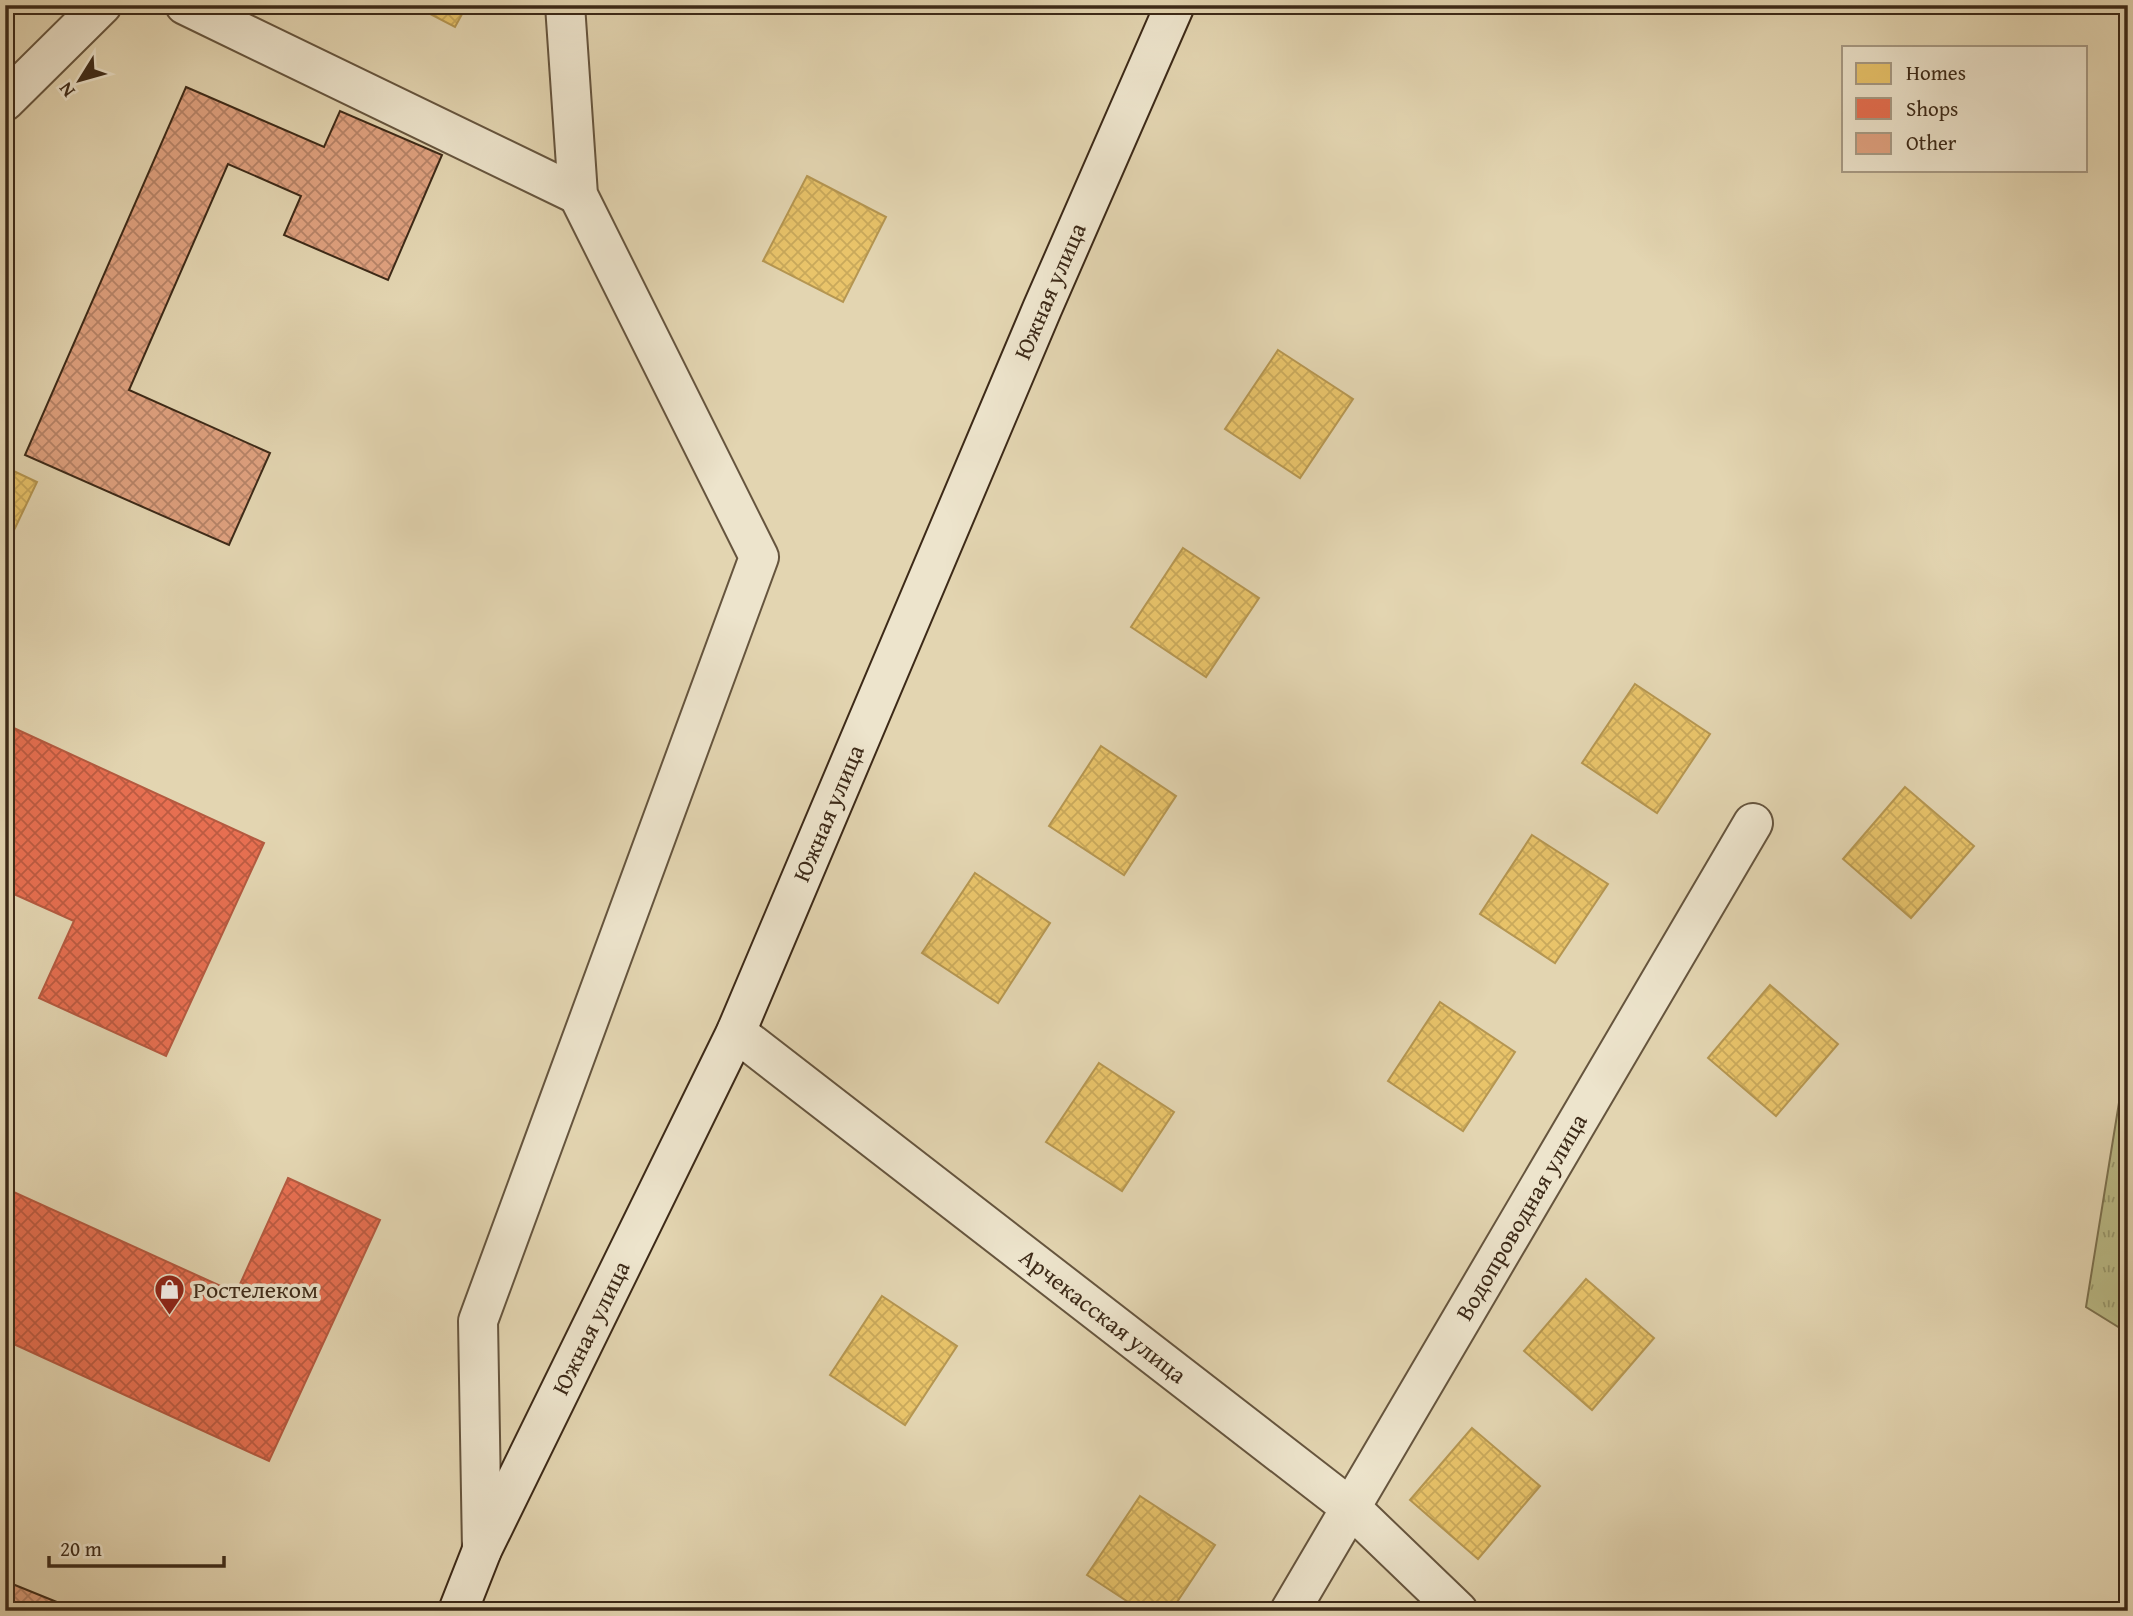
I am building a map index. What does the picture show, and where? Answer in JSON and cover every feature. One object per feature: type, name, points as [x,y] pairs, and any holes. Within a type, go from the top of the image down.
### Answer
[{"type":"street","points":[[5,101],[102,5]]},
{"type":"street","points":[[185,5],[578,195]]},
{"type":"street","points":[[482,1550],[478,1321],[759,556],[578,195],[565,5]]},
{"type":"street","name":"Южная улица","points":[[458,1611],[482,1550],[736,1032],[1042,309],[1175,5]]},
{"type":"street","name":"Водопроводная улица","points":[[1290,1611],[1753,823]]},
{"type":"street","name":"Арчекасская улица","points":[[736,1032],[1351,1508],[1458,1611]]},
{"type":"green space","points":[[2128,1047],[2128,1333],[2086,1307]]},
{"type":"building: Homes","points":[[413,5],[467,5],[455,27]]},
{"type":"building: Homes","points":[[807,176],[886,217],[843,302],[763,261]]},
{"type":"building: Homes","points":[[1278,350],[1353,399],[1300,478],[1225,429]]},
{"type":"building: Homes","points":[[5,467],[37,482],[5,549]]},
{"type":"building: Homes","points":[[1183,548],[1259,598],[1206,677],[1131,627]]},
{"type":"building: Homes","points":[[1635,684],[1710,734],[1657,813],[1582,763]]},
{"type":"building: Homes","points":[[1101,746],[1176,796],[1124,875],[1049,826]]},
{"type":"building: Homes","points":[[1905,787],[1974,846],[1911,918],[1843,859]]},
{"type":"building: Homes","points":[[1532,835],[1608,884],[1555,963],[1480,914]]},
{"type":"building: Homes","points":[[975,873],[1050,923],[998,1003],[922,953]]},
{"type":"building: Homes","points":[[1770,985],[1838,1044],[1776,1116],[1708,1058]]},
{"type":"building: Homes","points":[[1440,1002],[1515,1052],[1463,1131],[1388,1081]]},
{"type":"building: Homes","points":[[1099,1063],[1174,1112],[1122,1191],[1046,1142]]},
{"type":"building: Homes","points":[[1586,1279],[1654,1338],[1592,1410],[1524,1351]]},
{"type":"building: Homes","points":[[882,1296],[957,1346],[905,1425],[830,1375]]},
{"type":"building: Homes","points":[[1472,1428],[1540,1486],[1478,1559],[1410,1500]]},
{"type":"building: Homes","points":[[1140,1496],[1215,1545],[1171,1611],[1142,1611],[1087,1575]]},
{"type":"building: Shops","points":[[5,724],[264,843],[166,1056],[39,998],[74,921],[5,890]]},
{"type":"building: Shops","name":"Ростелеком","points":[[288,1178],[380,1220],[269,1461],[5,1340],[5,1188],[236,1293]]},
{"type":"building: Other","points":[[186,87],[324,147],[340,111],[442,155],[388,280],[284,235],[301,196],[228,164],[129,390],[270,453],[229,545],[25,455]]},
{"type":"building: Other","points":[[5,1581],[79,1611],[5,1611]]},
{"type":"place","name":"Ростелеком","points":[[170,1317]]}]
